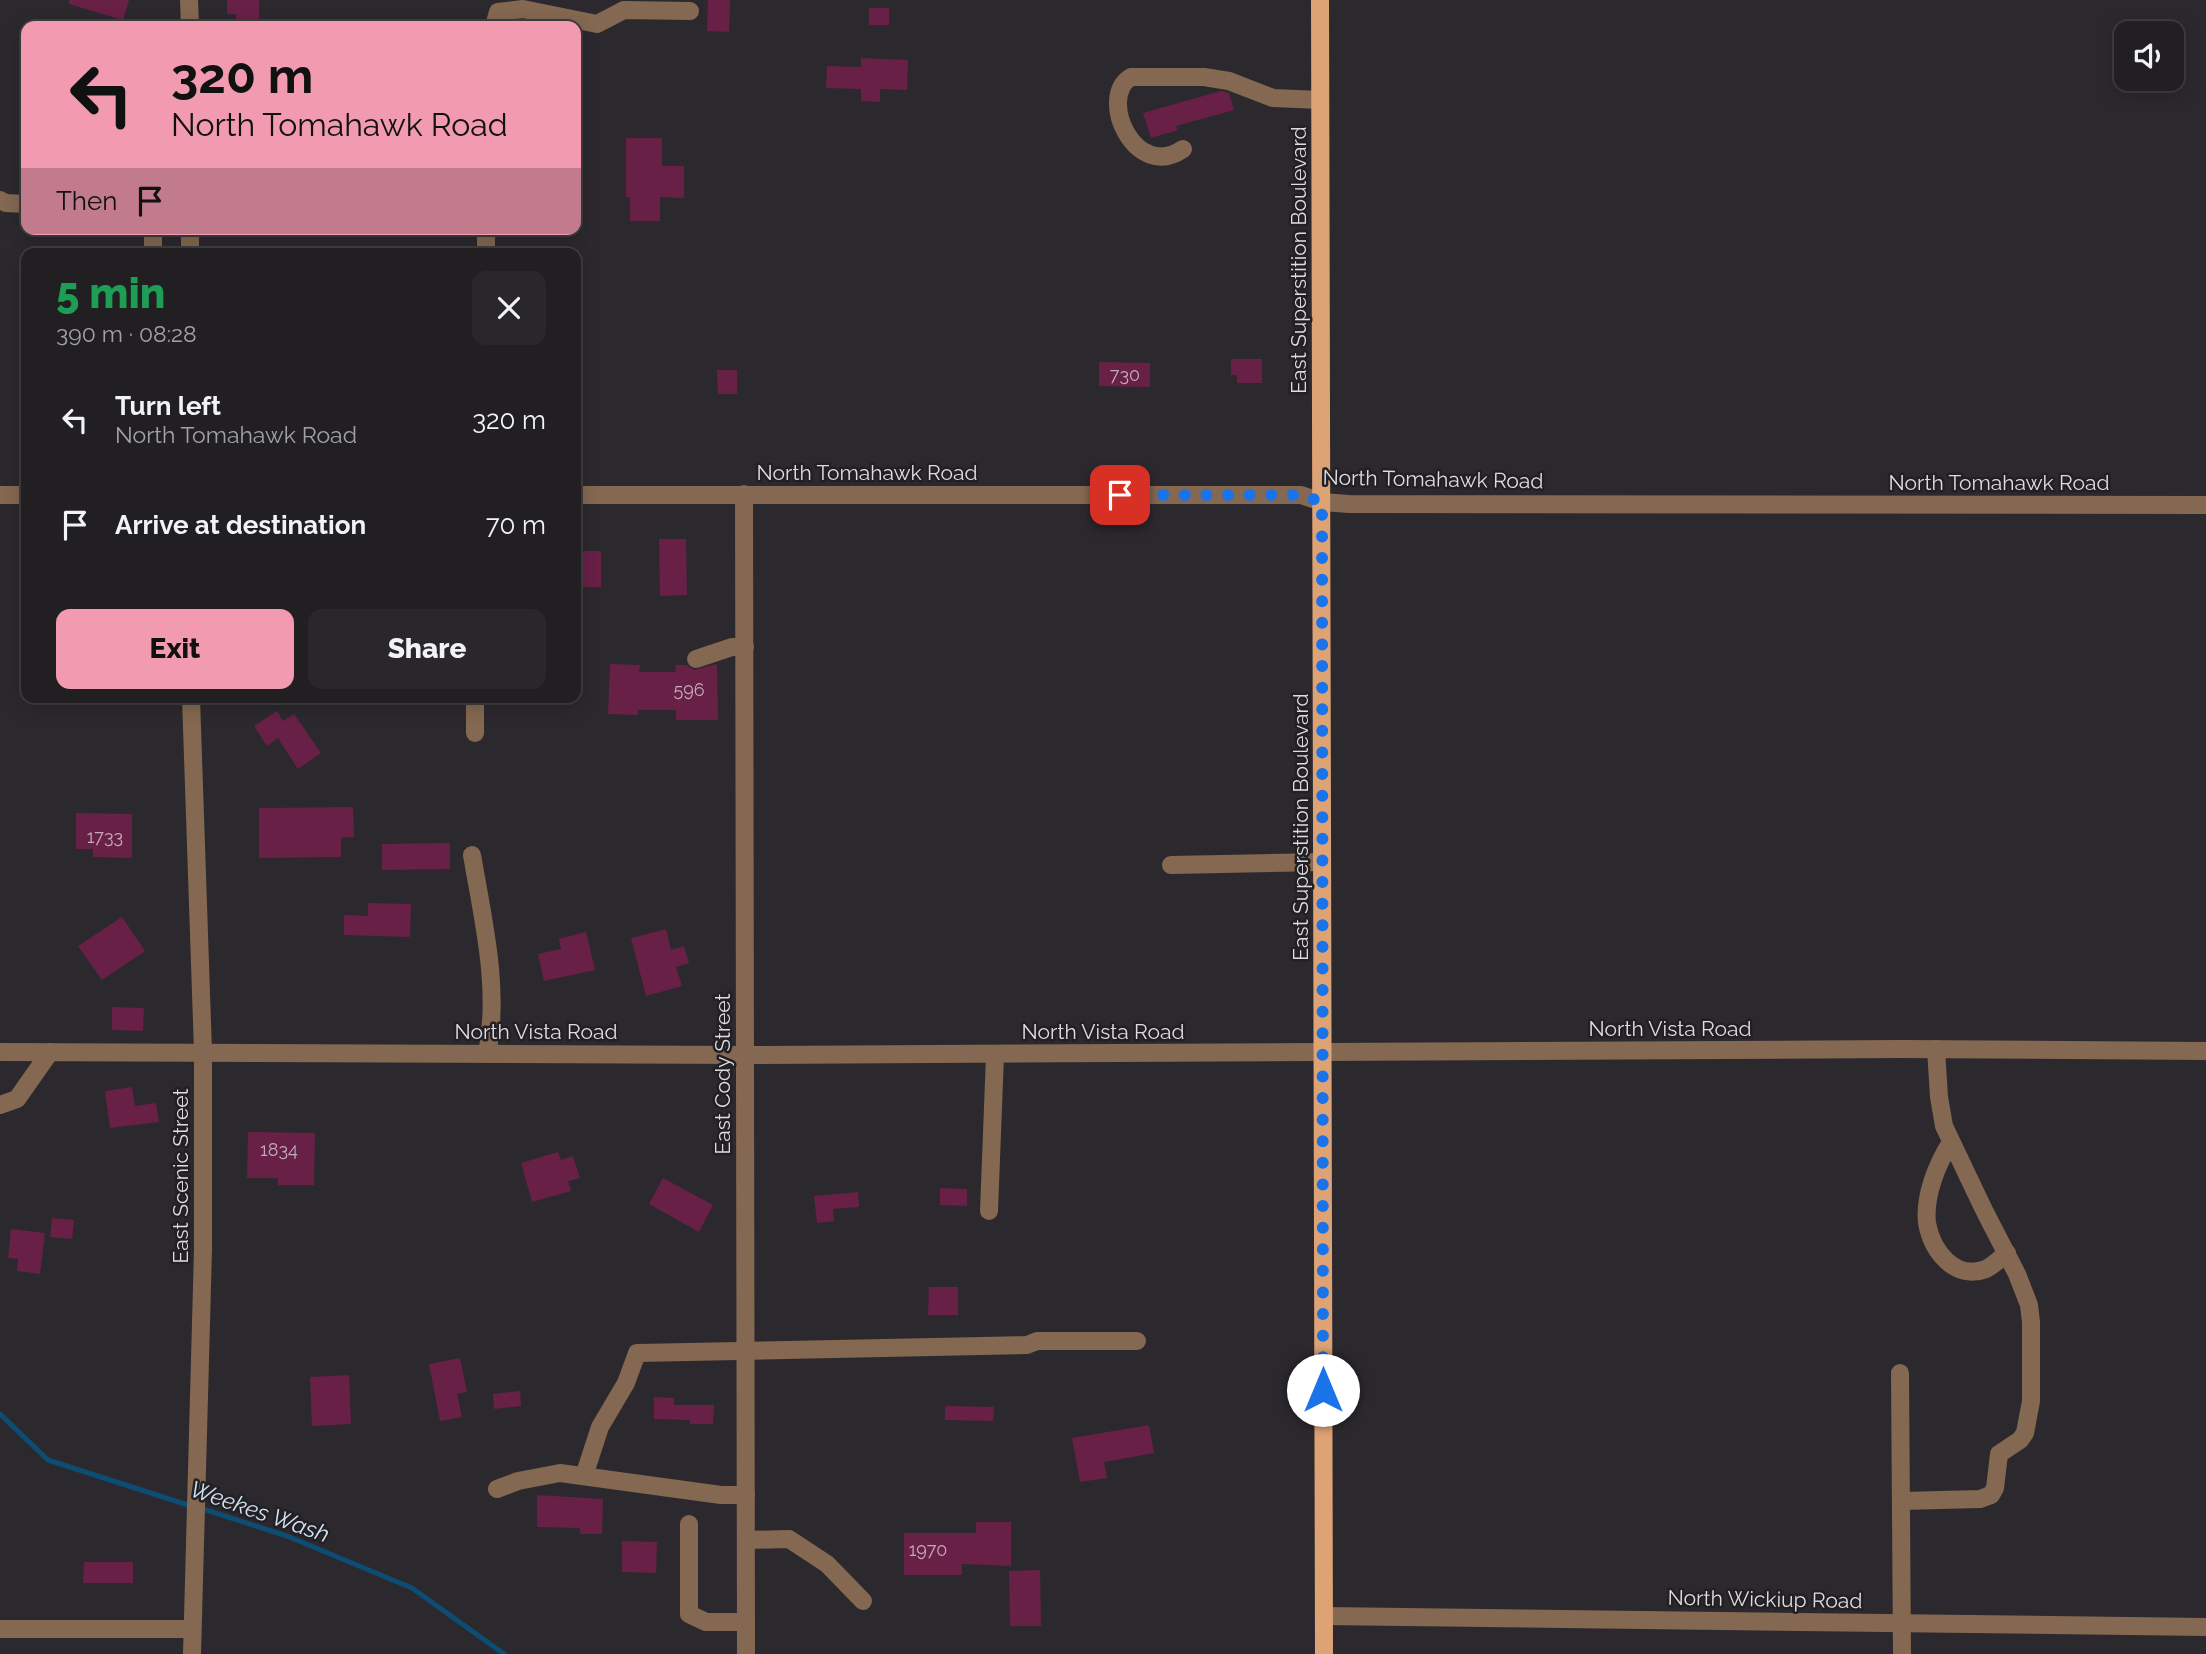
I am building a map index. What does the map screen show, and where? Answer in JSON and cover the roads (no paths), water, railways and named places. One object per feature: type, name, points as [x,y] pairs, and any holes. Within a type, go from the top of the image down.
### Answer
[{"type":"main road","name":"East Superstition Boulevard","points":[[1320,0],[1324,1654]]},
{"type":"street","points":[[190,0],[190,21]]},
{"type":"street","points":[[495,21],[498,12],[523,9],[597,24],[624,10],[690,11]]},
{"type":"street","points":[[1183,149],[1167,156],[1157,155],[1146,152],[1129,140],[1119,113],[1121,86],[1124,81],[1131,78],[1204,78],[1229,81],[1273,98],[1320,100]]},
{"type":"street","points":[[0,200],[21,204]]},
{"type":"street","name":"East Cody Street","points":[[744,494],[746,1654]]},
{"type":"street","points":[[0,495],[21,495]]},
{"type":"street","name":"North Tomahawk Road","points":[[581,495],[1301,495],[1322,502],[2206,505]]},
{"type":"street","points":[[696,659],[732,647],[745,647]]},
{"type":"street","name":"East Scenic Street","points":[[191,703],[203,1052],[203,1250],[192,1654]]},
{"type":"street","points":[[475,703],[475,733]]},
{"type":"street","points":[[472,855],[488,952],[492,1027],[487,1054]]},
{"type":"street","points":[[1171,864],[1322,862]]},
{"type":"street","points":[[1900,1501],[1980,1499],[1991,1495],[1995,1488],[1999,1454],[2020,1440],[2025,1433],[2031,1402],[2029,1305],[2007,1253],[1983,1210],[1944,1126],[1936,1049]]},
{"type":"street","name":"North Vista Road","points":[[0,1052],[995,1055],[1936,1049],[2206,1051]]},
{"type":"street","points":[[0,1105],[17,1099],[50,1052]]},
{"type":"street","points":[[989,1211],[995,1055]]},
{"type":"street","points":[[1951,1142],[1939,1161],[1929,1199],[1927,1222],[1936,1247],[1943,1258],[1959,1271],[1973,1272],[1993,1265],[2007,1253]]},
{"type":"street","points":[[584,1476],[600,1427],[626,1383],[637,1353],[1027,1346],[1037,1340],[1137,1341]]},
{"type":"street","points":[[1900,1373],[1902,1654]]},
{"type":"street","points":[[497,1489],[518,1481],[560,1473],[721,1495],[746,1495]]},
{"type":"street","points":[[690,1524],[689,1614],[706,1622],[746,1622]]},
{"type":"street","points":[[746,1540],[789,1539],[827,1564],[863,1601]]},
{"type":"street","name":"North Wickiup Road","points":[[1324,1616],[2206,1627]]},
{"type":"street","points":[[0,1629],[192,1629]]},
{"type":"waterway","name":"Weekes Wash","points":[[0,1414],[48,1460],[191,1506]]},
{"type":"waterway","name":"Weekes Wash","points":[[200,1508],[287,1536],[412,1588],[504,1654]]}]
